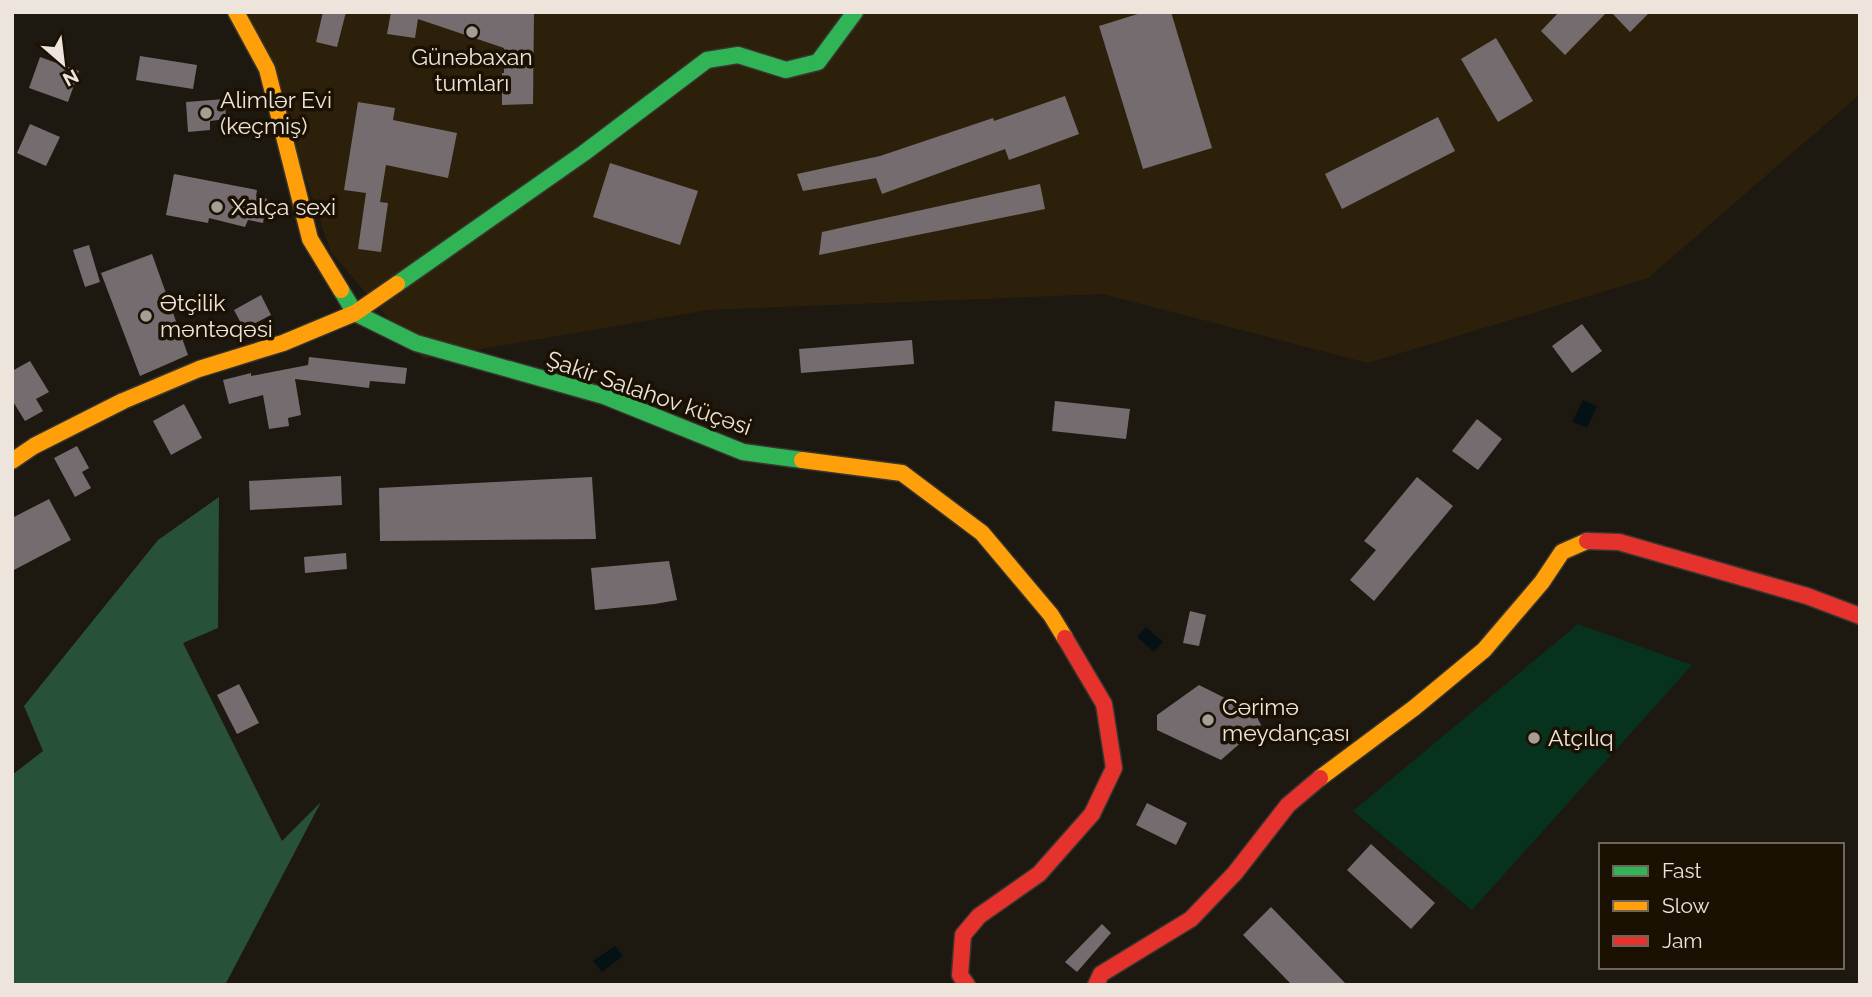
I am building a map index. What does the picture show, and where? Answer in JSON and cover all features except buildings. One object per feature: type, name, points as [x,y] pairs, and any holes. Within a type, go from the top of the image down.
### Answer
[{"type":"street","points":[[236,12],[267,69],[310,239],[355,313]]},
{"type":"street","points":[[12,461],[34,446],[124,401],[199,369],[283,343],[355,313],[584,153],[708,60],[738,55],[786,70],[818,62],[855,12]]},
{"type":"street","name":"Şakir Salahov küçəsi","points":[[355,313],[416,343],[604,396],[743,452],[902,473],[982,533],[1051,615],[1104,704],[1114,768],[1092,814],[1039,874],[979,916],[963,935],[960,975],[967,985]]},
{"type":"street","points":[[1096,985],[1101,974],[1191,919],[1235,873],[1288,805],[1330,769],[1413,708],[1484,650],[1542,582],[1563,552],[1589,540],[1619,542],[1807,596],[1860,616]]},
{"type":"shaded area","points":[[248,12],[1860,12],[1860,94],[1648,278],[1368,363],[1103,294],[708,310],[423,359],[331,252]]},
{"type":"shaded area","points":[[1583,400],[1597,406],[1587,428],[1572,422]]},
{"type":"shaded area","points":[[1146,627],[1163,642],[1154,652],[1137,637]]},
{"type":"shaded area","points":[[615,946],[623,956],[602,972],[593,961]]},
{"type":"green space","points":[[219,497],[218,628],[183,643],[282,841],[321,802],[225,985],[12,985],[12,775],[43,751],[24,706],[158,540]]},
{"type":"green space","name":"Atçılıq","points":[[1578,624],[1692,665],[1472,910],[1353,811]]},
{"type":"traffic: fast","points":[[397,284],[584,153],[707,60],[738,55],[786,70],[818,62],[855,12]]},
{"type":"traffic: fast","points":[[341,290],[355,313],[416,343],[604,396],[743,452],[802,460]]},
{"type":"traffic: slow","points":[[236,12],[267,69],[310,239],[341,290]]},
{"type":"traffic: slow","points":[[12,461],[34,446],[123,401],[199,369],[283,343],[355,313],[397,284]]},
{"type":"traffic: slow","points":[[802,460],[902,473],[982,533],[1051,615],[1065,638]]},
{"type":"traffic: slow","points":[[1320,778],[1414,708],[1484,650],[1542,582],[1562,552],[1587,541]]},
{"type":"traffic: jam","points":[[1587,541],[1619,542],[1807,596],[1860,616]]},
{"type":"traffic: jam","points":[[967,985],[960,975],[963,935],[979,916],[1039,874],[1092,814],[1114,768],[1104,704],[1065,638]]},
{"type":"traffic: jam","points":[[1096,985],[1101,974],[1191,919],[1235,873],[1288,805],[1320,778]]},
{"type":"place","name":"Günəbaxan tumları","points":[[472,32]]},
{"type":"place","name":"Alimlər Evi (keçmiş)","points":[[206,113]]},
{"type":"place","name":"Xalça sexi","points":[[217,207]]},
{"type":"place","name":"Ətçilik məntəqəsi","points":[[146,316]]},
{"type":"place","name":"Cərimə meydançası","points":[[1208,720]]},
{"type":"place","name":"Atçılıq","points":[[1534,738]]}]
